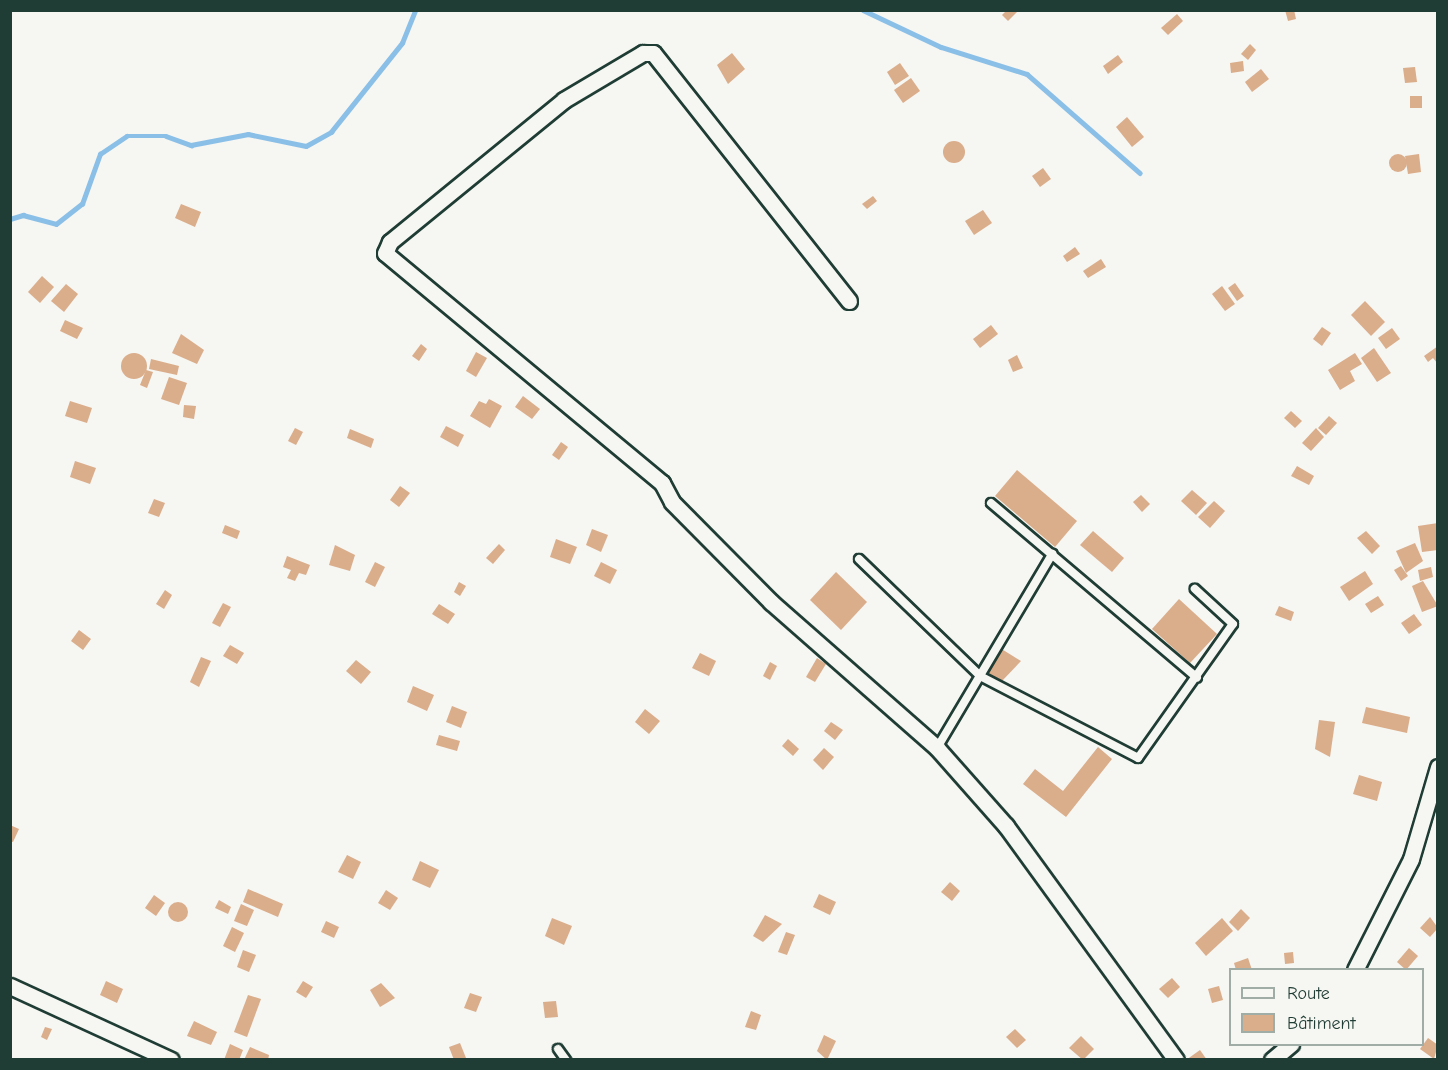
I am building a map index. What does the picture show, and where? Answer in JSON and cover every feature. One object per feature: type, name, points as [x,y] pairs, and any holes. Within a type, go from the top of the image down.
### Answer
[{"type":"street","points":[[849,301],[653,53],[643,53],[564,100],[390,242],[385,253],[662,483],[672,502],[771,602],[937,748],[1006,826],[1176,1059]]},
{"type":"street","points":[[1356,968],[1411,859],[1437,767]]},
{"type":"street","points":[[10,986],[171,1059]]},
{"type":"street","points":[[1272,1059],[1288,1046]]},
{"type":"lane","points":[[991,503],[1197,678]]},
{"type":"lane","points":[[937,748],[1052,555]]},
{"type":"lane","points":[[859,559],[980,676],[1138,758],[1197,678],[1233,624],[1195,589]]},
{"type":"lane","points":[[558,1050],[566,1059]]},
{"type":"building","points":[[1007,10],[1019,10],[1008,21],[1002,15]]},
{"type":"building","points":[[1285,10],[1294,10],[1296,19],[1288,21]]},
{"type":"building","points":[[1177,14],[1183,21],[1168,35],[1161,28]]},
{"type":"building","points":[[1250,44],[1256,50],[1248,60],[1241,54]]},
{"type":"building","points":[[732,53],[745,69],[728,84],[717,65]]},
{"type":"building","points":[[1118,55],[1123,62],[1108,74],[1103,66]]},
{"type":"building","points":[[1243,61],[1244,71],[1231,73],[1230,63]]},
{"type":"building","points":[[900,63],[909,76],[895,85],[887,72]]},
{"type":"building","points":[[1415,67],[1417,82],[1405,83],[1403,68]]},
{"type":"building","points":[[1261,69],[1269,79],[1252,92],[1245,82]]},
{"type":"building","points":[[911,78],[920,91],[903,103],[894,90]]},
{"type":"building","points":[[1410,96],[1422,96],[1422,108],[1410,108]]},
{"type":"building","points":[[1127,117],[1144,137],[1132,147],[1116,127]]},
{"type":"building","points":[[954,141],[964,148],[965,152],[958,162],[954,163],[944,156],[943,152],[950,142]]},
{"type":"building","points":[[1398,154],[1404,157],[1407,163],[1404,169],[1398,172],[1392,169],[1389,163],[1392,157]]},
{"type":"building","points":[[1419,154],[1421,172],[1408,174],[1405,156]]},
{"type":"building","points":[[1043,168],[1051,179],[1040,187],[1032,176]]},
{"type":"building","points":[[873,196],[877,201],[867,209],[862,204]]},
{"type":"building","points":[[181,204],[201,212],[195,227],[175,218]]},
{"type":"building","points":[[983,210],[992,223],[974,235],[965,221]]},
{"type":"building","points":[[1075,247],[1080,254],[1067,262],[1063,256]]},
{"type":"building","points":[[1101,259],[1106,267],[1088,278],[1083,271]]},
{"type":"building","points":[[42,276],[54,287],[40,303],[28,292]]},
{"type":"building","points":[[1235,283],[1244,296],[1237,301],[1228,288]]},
{"type":"building","points":[[66,284],[78,294],[64,312],[51,301]]},
{"type":"building","points":[[1222,286],[1235,304],[1225,311],[1212,294]]},
{"type":"building","points":[[1365,301],[1385,322],[1371,336],[1351,315]]},
{"type":"building","points":[[65,320],[83,328],[77,339],[60,331]]},
{"type":"building","points":[[991,325],[998,334],[980,348],[973,339]]},
{"type":"building","points":[[1322,327],[1331,333],[1322,346],[1313,339]]},
{"type":"building","points":[[1392,328],[1400,339],[1386,349],[1378,338]]},
{"type":"building","points":[[181,334],[204,350],[197,364],[172,353]]},
{"type":"building","points":[[421,344],[427,349],[419,361],[412,356]]},
{"type":"building","points":[[1438,346],[1438,364],[1433,358],[1428,362],[1424,356]]},
{"type":"building","points":[[1374,348],[1391,373],[1377,382],[1361,358]]},
{"type":"building","points":[[476,352],[487,358],[476,377],[466,371]]},
{"type":"building","points":[[134,353],[143,357],[147,366],[143,375],[134,379],[125,375],[121,366],[125,357]]},
{"type":"building","points":[[1355,353],[1362,364],[1350,371],[1355,381],[1340,390],[1328,370]]},
{"type":"building","points":[[1017,355],[1023,368],[1013,372],[1008,360]]},
{"type":"building","points":[[151,359],[179,366],[177,375],[149,369]]},
{"type":"building","points":[[146,370],[153,372],[147,388],[140,385]]},
{"type":"building","points":[[169,377],[187,383],[179,405],[161,399]]},
{"type":"building","points":[[523,396],[540,409],[532,419],[515,407]]},
{"type":"building","points":[[489,399],[502,406],[490,428],[470,416],[479,401],[486,404]]},
{"type":"building","points":[[70,401],[92,408],[87,423],[65,416]]},
{"type":"building","points":[[184,405],[196,406],[194,419],[183,417]]},
{"type":"building","points":[[1291,411],[1302,421],[1295,428],[1284,418]]},
{"type":"building","points":[[1329,416],[1337,423],[1326,435],[1318,428]]},
{"type":"building","points":[[446,426],[464,435],[458,447],[440,437]]},
{"type":"building","points":[[295,428],[303,432],[296,445],[288,441]]},
{"type":"building","points":[[1316,428],[1324,437],[1311,451],[1302,443]]},
{"type":"building","points":[[350,429],[374,439],[371,448],[347,438]]},
{"type":"building","points":[[561,442],[568,447],[559,460],[552,455]]},
{"type":"building","points":[[75,461],[96,468],[90,484],[70,477]]},
{"type":"building","points":[[1297,466],[1314,476],[1309,485],[1291,476]]},
{"type":"building","points":[[1017,470],[1077,521],[1055,547],[995,496]]},
{"type":"building","points":[[400,486],[410,493],[399,507],[390,500]]},
{"type":"building","points":[[1192,490],[1207,503],[1196,515],[1181,501]]},
{"type":"building","points":[[1141,495],[1150,504],[1142,512],[1133,502]]},
{"type":"building","points":[[154,499],[165,503],[159,517],[148,513]]},
{"type":"building","points":[[1214,501],[1225,511],[1210,528],[1198,517]]},
{"type":"building","points":[[1438,523],[1438,550],[1422,552],[1418,526]]},
{"type":"building","points":[[225,525],[240,531],[237,539],[222,533]]},
{"type":"building","points":[[592,529],[608,535],[601,552],[586,545]]},
{"type":"building","points":[[1093,531],[1124,558],[1112,572],[1080,545]]},
{"type":"building","points":[[1366,531],[1380,546],[1372,554],[1357,538]]},
{"type":"building","points":[[556,539],[577,547],[570,564],[550,557]]},
{"type":"building","points":[[1415,543],[1423,561],[1406,573],[1396,551]]},
{"type":"building","points":[[499,544],[505,550],[493,564],[486,558]]},
{"type":"building","points":[[335,545],[355,555],[350,571],[329,565]]},
{"type":"building","points":[[287,556],[310,565],[306,575],[299,573],[295,581],[287,578],[291,570],[283,567]]},
{"type":"building","points":[[375,562],[385,567],[375,587],[365,582]]},
{"type":"building","points":[[601,562],[617,570],[610,584],[594,576]]},
{"type":"building","points":[[1401,566],[1408,576],[1401,581],[1394,570]]},
{"type":"building","points":[[1431,567],[1433,577],[1420,581],[1418,570]]},
{"type":"building","points":[[1365,571],[1373,584],[1349,601],[1340,587]]},
{"type":"building","points":[[836,572],[867,602],[841,630],[810,600]]},
{"type":"building","points":[[1423,581],[1438,606],[1422,612],[1412,586]]},
{"type":"building","points":[[459,582],[466,586],[460,596],[454,592]]},
{"type":"building","points":[[165,590],[172,595],[164,609],[156,604]]},
{"type":"building","points":[[1378,596],[1384,605],[1371,613],[1365,604]]},
{"type":"building","points":[[1179,599],[1217,634],[1190,663],[1152,629]]},
{"type":"building","points":[[223,603],[231,607],[220,627],[212,623]]},
{"type":"building","points":[[439,604],[455,614],[448,624],[432,614]]},
{"type":"building","points":[[1279,606],[1294,612],[1291,621],[1275,615]]},
{"type":"building","points":[[1414,614],[1422,625],[1409,634],[1401,623]]},
{"type":"building","points":[[79,630],[91,639],[83,650],[71,641]]},
{"type":"building","points":[[230,645],[244,653],[237,664],[223,656]]},
{"type":"building","points":[[1000,648],[1021,661],[1001,682],[985,672]]},
{"type":"building","points":[[700,653],[716,661],[709,676],[692,668]]},
{"type":"building","points":[[201,657],[211,661],[199,687],[190,682]]},
{"type":"building","points":[[817,658],[826,664],[815,682],[806,677]]},
{"type":"building","points":[[356,660],[371,672],[361,684],[346,671]]},
{"type":"building","points":[[770,662],[777,666],[770,680],[763,676]]},
{"type":"building","points":[[413,686],[434,695],[427,711],[407,702]]},
{"type":"building","points":[[452,706],[467,712],[461,728],[446,722]]},
{"type":"building","points":[[1366,707],[1410,717],[1407,733],[1362,723]]},
{"type":"building","points":[[645,709],[660,721],[649,734],[635,722]]},
{"type":"building","points":[[1319,720],[1335,722],[1330,757],[1315,749]]},
{"type":"building","points":[[831,722],[843,730],[835,740],[824,731]]},
{"type":"building","points":[[439,735],[460,741],[457,751],[436,745]]},
{"type":"building","points":[[788,739],[799,749],[793,756],[782,746]]},
{"type":"building","points":[[1098,747],[1112,759],[1066,817],[1023,784],[1035,769],[1063,791]]},
{"type":"building","points":[[824,748],[834,757],[823,770],[813,760]]},
{"type":"building","points":[[1359,775],[1382,782],[1377,801],[1353,794]]},
{"type":"building","points":[[10,825],[19,829],[13,842],[10,841]]},
{"type":"building","points":[[347,855],[361,862],[353,879],[338,872]]},
{"type":"building","points":[[420,861],[439,870],[430,888],[412,880]]},
{"type":"building","points":[[950,882],[960,891],[952,901],[941,892]]},
{"type":"building","points":[[248,889],[283,904],[278,917],[243,902]]},
{"type":"building","points":[[386,890],[398,898],[390,910],[378,903]]},
{"type":"building","points":[[819,894],[836,902],[830,915],[813,907]]},
{"type":"building","points":[[154,895],[165,903],[156,916],[145,908]]},
{"type":"building","points":[[219,900],[231,907],[228,914],[215,908]]},
{"type":"building","points":[[178,902],[185,905],[188,912],[185,919],[178,922],[171,919],[168,912],[171,905]]},
{"type":"building","points":[[241,904],[254,910],[247,926],[234,921]]},
{"type":"building","points":[[1241,909],[1250,918],[1238,931],[1229,922]]},
{"type":"building","points":[[765,915],[782,924],[763,942],[753,936]]},
{"type":"building","points":[[1430,917],[1438,928],[1430,937],[1420,928]]},
{"type":"building","points":[[552,918],[572,926],[564,945],[545,936]]},
{"type":"building","points":[[1222,918],[1233,931],[1206,956],[1195,943]]},
{"type":"building","points":[[326,921],[339,927],[334,938],[321,932]]},
{"type":"building","points":[[232,927],[244,933],[235,952],[223,946]]},
{"type":"building","points":[[786,932],[795,935],[787,955],[778,952]]},
{"type":"building","points":[[1409,948],[1418,956],[1408,968],[1404,968],[1397,962]]},
{"type":"building","points":[[243,950],[256,955],[249,972],[237,967]]},
{"type":"building","points":[[1293,952],[1294,963],[1285,964],[1284,953]]},
{"type":"building","points":[[1248,958],[1251,968],[1235,968],[1234,963]]},
{"type":"building","points":[[1172,978],[1180,987],[1168,998],[1159,989]]},
{"type":"building","points":[[106,981],[123,989],[117,1003],[100,995]]},
{"type":"building","points":[[303,981],[313,987],[306,998],[296,992]]},
{"type":"building","points":[[381,983],[395,998],[380,1007],[370,990]]},
{"type":"building","points":[[1219,986],[1223,1000],[1212,1003],[1208,989]]},
{"type":"building","points":[[470,993],[482,997],[476,1012],[464,1008]]},
{"type":"building","points":[[248,995],[261,999],[247,1037],[234,1032]]},
{"type":"building","points":[[556,1001],[558,1017],[545,1018],[543,1002]]},
{"type":"building","points":[[751,1011],[761,1015],[756,1030],[745,1027]]},
{"type":"building","points":[[194,1021],[217,1032],[211,1045],[187,1036]]},
{"type":"building","points":[[45,1027],[52,1029],[47,1040],[41,1037]]},
{"type":"building","points":[[1015,1029],[1026,1040],[1017,1048],[1006,1037]]},
{"type":"building","points":[[824,1035],[836,1041],[827,1060],[817,1051]]},
{"type":"building","points":[[1081,1036],[1094,1049],[1083,1060],[1069,1048]]},
{"type":"building","points":[[1428,1038],[1438,1045],[1434,1059],[1420,1049]]},
{"type":"building","points":[[460,1043],[466,1058],[454,1060],[449,1047]]},
{"type":"building","points":[[230,1044],[243,1050],[239,1060],[224,1060]]},
{"type":"building","points":[[250,1047],[269,1055],[268,1060],[244,1060]]},
{"type":"building","points":[[1200,1050],[1207,1060],[1186,1060]]},
{"type":"waterway","points":[[10,219],[23,215],[56,224],[82,204],[100,154],[127,136],[166,136],[191,145],[248,134],[306,146],[331,132],[402,43],[415,10]]},
{"type":"waterway","points":[[863,10],[941,47],[1027,74],[1140,173]]}]
